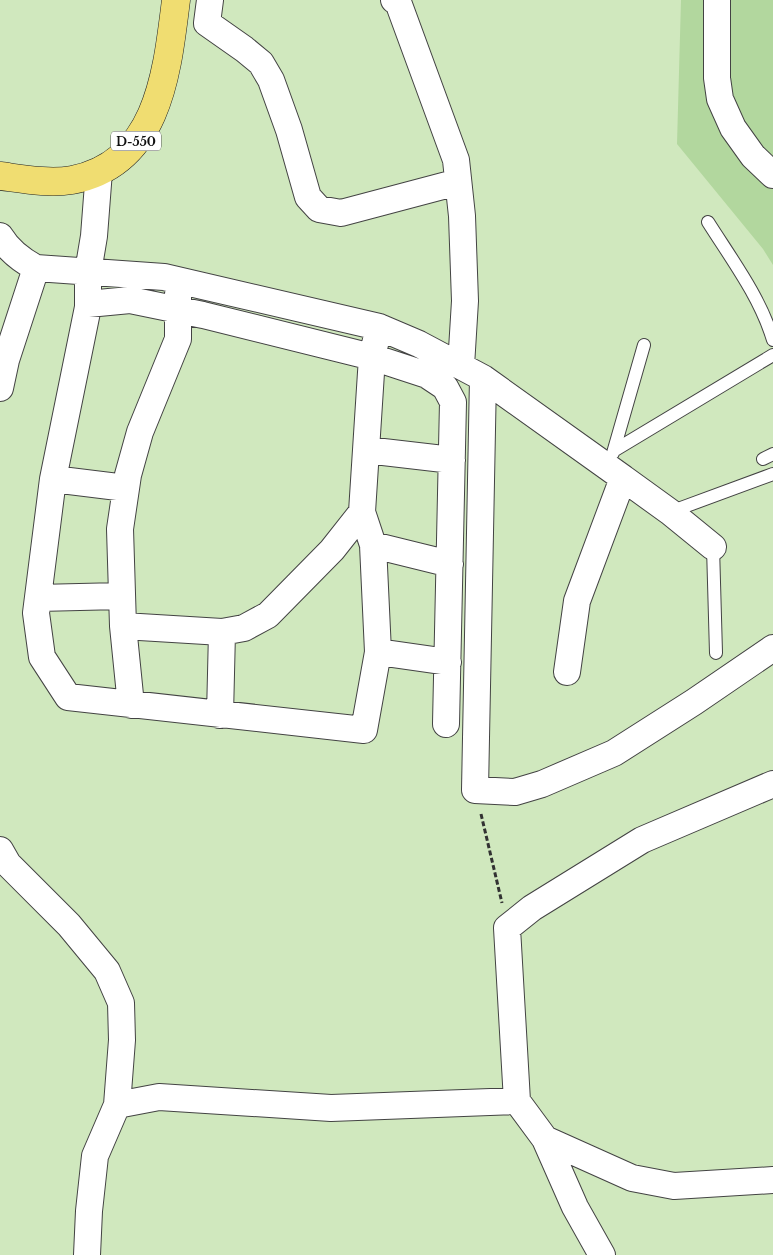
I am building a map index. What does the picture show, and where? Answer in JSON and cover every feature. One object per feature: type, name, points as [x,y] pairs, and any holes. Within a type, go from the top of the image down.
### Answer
[{"type":"main road","name":"D-550","points":[[0,176],[40,181],[71,180],[99,172],[130,149],[144,131],[155,111],[170,48],[176,0]]},
{"type":"street","points":[[210,0],[207,23],[261,63],[271,80],[289,130],[308,197],[319,209],[341,212],[458,182]]},
{"type":"street","points":[[394,0],[398,2],[456,160],[462,216],[466,301],[461,366]]},
{"type":"street","points":[[717,0],[717,78],[720,99],[733,128],[753,156],[773,175]]},
{"type":"street","points":[[99,172],[94,236],[88,272],[88,304],[53,479],[36,613],[42,657],[68,697],[364,730],[378,652],[373,545],[362,512],[372,357],[379,328]]},
{"type":"street","points":[[0,236],[20,259],[36,268],[164,277],[379,328],[419,344],[484,378],[614,464],[712,546]]},
{"type":"street","points":[[0,388],[6,360],[36,268]]},
{"type":"street","points":[[132,705],[123,626],[120,529],[128,475],[140,432],[178,339],[179,281]]},
{"type":"street","points":[[88,304],[130,300],[177,310],[372,357],[427,375],[444,387],[453,402],[446,724]]},
{"type":"street","points":[[484,378],[475,790],[514,792],[542,784],[614,753],[694,702],[773,648]]},
{"type":"street","points":[[366,450],[452,460]]},
{"type":"street","points":[[567,672],[577,601],[614,464]]},
{"type":"street","points":[[53,479],[126,488]]},
{"type":"street","points":[[123,626],[222,632],[244,628],[268,615],[332,550],[362,512]]},
{"type":"street","points":[[373,545],[450,564]]},
{"type":"street","points":[[38,598],[121,596]]},
{"type":"street","points":[[220,715],[222,632]]},
{"type":"street","points":[[378,652],[448,662]]},
{"type":"street","points":[[602,1255],[575,1207],[545,1139],[517,1101],[507,928],[532,908],[642,840],[773,784]]},
{"type":"street","points":[[0,850],[8,864],[69,924],[106,971],[122,1003],[122,1040],[117,1105],[96,1156],[89,1212],[87,1255]]},
{"type":"street","points":[[117,1105],[159,1097],[331,1108],[517,1101]]},
{"type":"street","points":[[545,1139],[632,1178],[674,1186],[773,1180]]},
{"type":"lane","points":[[708,222],[754,295],[767,320],[773,340]]},
{"type":"lane","points":[[614,464],[644,345]]},
{"type":"lane","points":[[614,464],[773,355]]},
{"type":"lane","points":[[670,512],[773,474]]},
{"type":"lane","points":[[712,546],[716,653]]},
{"type":"path","points":[[475,790],[507,928]]},
{"type":"green space","points":[[0,0],[773,0],[773,1255],[0,1255]]},
{"type":"green space","points":[[681,0],[773,0],[773,265],[763,249],[677,144]]}]
